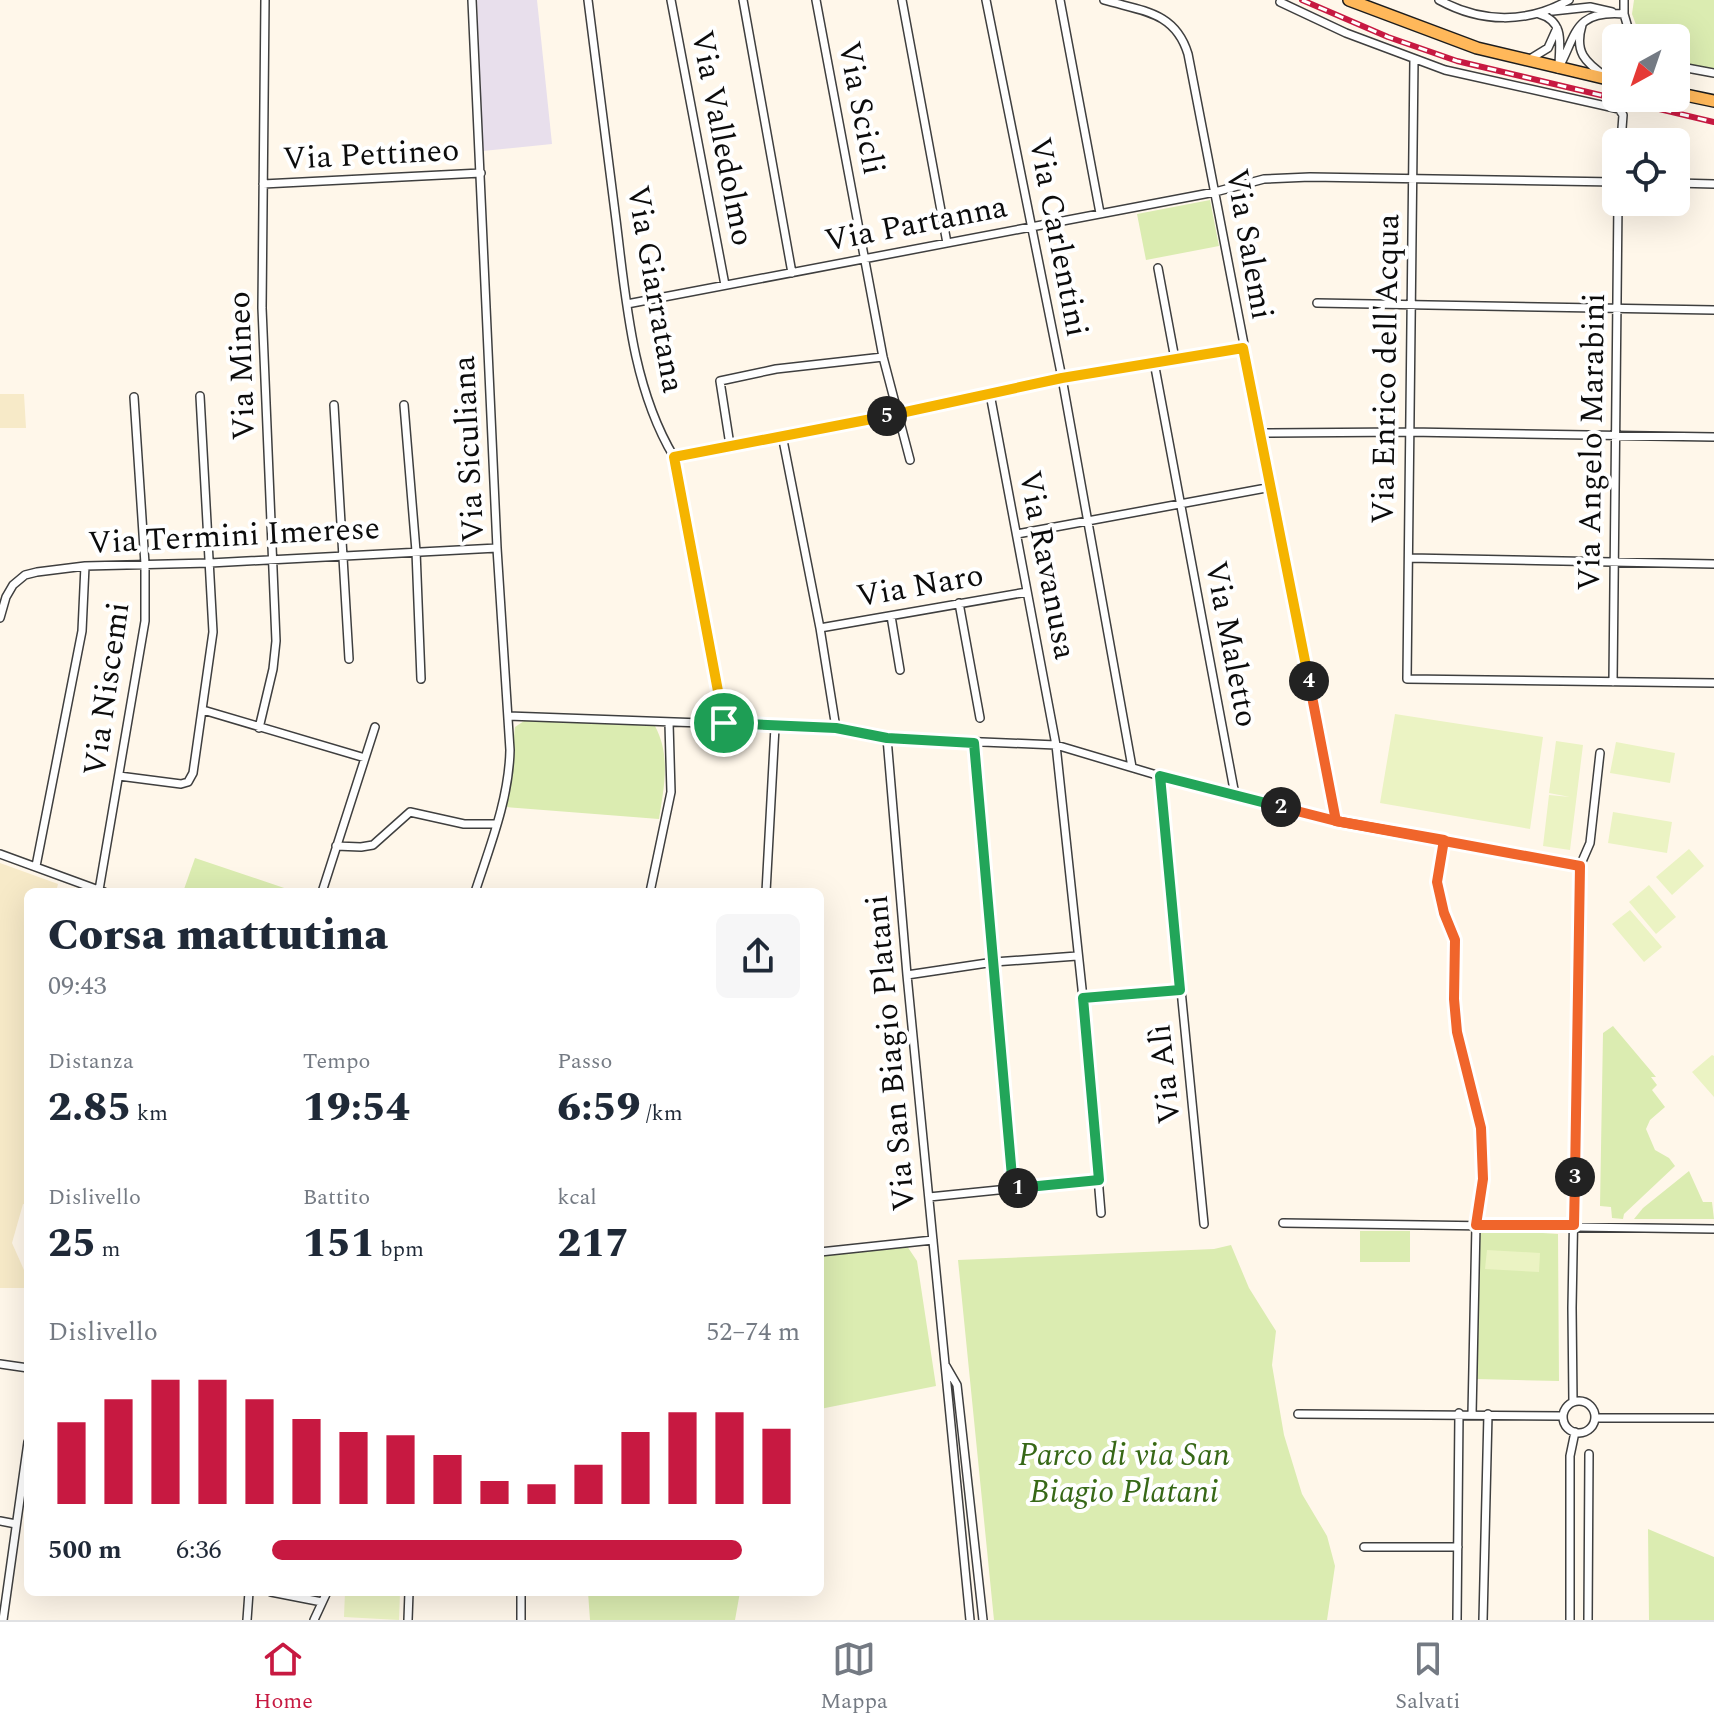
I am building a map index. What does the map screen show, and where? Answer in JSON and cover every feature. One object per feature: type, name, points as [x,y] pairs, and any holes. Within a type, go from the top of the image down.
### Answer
[{"type":"main road","points":[[1349,0],[1444,38],[1602,78]]},
{"type":"main road","points":[[1690,96],[1714,101]]},
{"type":"street","name":"Via Mineo","points":[[259,728],[276,656],[262,308],[265,0]]},
{"type":"street","name":"Via Siculiana","points":[[472,0],[509,767],[497,824],[476,888]]},
{"type":"street","name":"Via Giarratana","points":[[588,0],[627,304],[653,416],[674,457],[724,723]]},
{"type":"street","name":"Via Valledolmo","points":[[671,0],[725,285]]},
{"type":"street","points":[[743,0],[792,273]]},
{"type":"street","name":"Via Scicli","points":[[816,0],[883,357],[910,460]]},
{"type":"street","points":[[902,0],[947,243]]},
{"type":"street","name":"Via Carlentini","points":[[986,0],[1062,378],[1132,767]]},
{"type":"street","points":[[1060,0],[1100,213]]},
{"type":"street","name":"Via Salemi","points":[[1104,0],[1159,16],[1174,27],[1185,46],[1336,821]]},
{"type":"street","points":[[1439,0],[1464,12],[1485,17],[1512,18],[1578,7],[1619,13]]},
{"type":"street","points":[[1539,14],[1569,0]]},
{"type":"street","points":[[1624,0],[1619,13],[1624,24]]},
{"type":"street","points":[[1280,2],[1315,20],[1414,59],[1464,75],[1623,112],[1622,128]]},
{"type":"street","points":[[1558,69],[1572,36],[1582,23],[1596,16],[1619,13]]},
{"type":"street","points":[[1539,14],[1550,17],[1557,26],[1560,41],[1558,69]]},
{"type":"street","points":[[1582,23],[1579,40],[1581,56],[1602,71]]},
{"type":"street","points":[[1526,61],[1548,48],[1557,26]]},
{"type":"street","name":"Via Enrico dell'Acqua","points":[[1414,59],[1407,679],[1613,682]]},
{"type":"street","points":[[1690,69],[1714,73]]},
{"type":"street","name":"Via Pettineo","points":[[263,184],[481,173]]},
{"type":"street","name":"Via Partanna","points":[[627,304],[1283,177],[1602,182]]},
{"type":"street","points":[[1690,183],[1714,184]]},
{"type":"street","name":"Via Angelo Marabini","points":[[1613,682],[1618,216]]},
{"type":"street","points":[[1158,268],[1175,359]]},
{"type":"street","points":[[1317,303],[1714,310]]},
{"type":"street","points":[[674,457],[1062,378],[1243,348]]},
{"type":"street","points":[[730,445],[720,381],[776,369],[883,357]]},
{"type":"street","name":"Via Maletto","points":[[1154,362],[1235,795]]},
{"type":"street","name":"Via Ravanusa","points":[[990,394],[1056,745],[1083,998],[1101,1213]]},
{"type":"street","points":[[119,776],[179,785],[188,782],[193,773],[213,632],[200,396]]},
{"type":"street","name":"Via Niscemi","points":[[102,888],[145,621],[145,564],[134,397]]},
{"type":"street","points":[[334,405],[349,659]]},
{"type":"street","points":[[404,405],[416,551],[421,679]]},
{"type":"street","points":[[1261,433],[1714,437]]},
{"type":"street","points":[[782,435],[836,728]]},
{"type":"street","points":[[1017,534],[1272,487]]},
{"type":"street","name":"Via Termini Imerese","points":[[0,618],[9,591],[25,575],[37,572],[85,566],[210,563],[497,548]]},
{"type":"street","points":[[1409,558],[1714,564]]},
{"type":"street","points":[[36,866],[83,624],[85,566]]},
{"type":"street","name":"Via Naro","points":[[820,628],[1027,592]]},
{"type":"street","points":[[959,603],[980,718]]},
{"type":"street","points":[[891,616],[900,670]]},
{"type":"street","points":[[1613,682],[1714,683]]},
{"type":"street","points":[[203,710],[365,758]]},
{"type":"street","points":[[508,716],[836,728],[887,738],[1056,745],[1160,776],[1336,821],[1580,866]]},
{"type":"street","points":[[651,888],[670,794],[669,723]]},
{"type":"street","points":[[323,888],[375,727]]},
{"type":"street","points":[[766,888],[775,727]]},
{"type":"street","name":"Via San Biagio Platani","points":[[887,738],[970,1620]]},
{"type":"street","points":[[974,743],[1013,1188]]},
{"type":"street","points":[[1573,1402],[1589,1405],[1595,1418],[1585,1432],[1575,1432],[1565,1425],[1562,1416],[1573,1402],[1580,866],[1590,843],[1600,753]]},
{"type":"street","name":"Via Alì","points":[[1160,776],[1204,1224]]},
{"type":"street","points":[[336,846],[373,845],[410,812],[464,824],[497,824]]},
{"type":"street","points":[[1444,840],[1437,882],[1444,913],[1455,940],[1457,1032],[1481,1128],[1483,1179],[1476,1225],[1472,1415]]},
{"type":"street","points":[[0,854],[94,888]]},
{"type":"street","points":[[907,975],[994,962],[1077,956]]},
{"type":"street","points":[[1083,998],[1180,990]]},
{"type":"street","points":[[929,1197],[1099,1180]]},
{"type":"street","points":[[1283,1223],[1714,1229]]},
{"type":"street","points":[[824,1252],[933,1240]]},
{"type":"street","points":[[0,1364],[24,1367]]},
{"type":"street","name":"Via San Biagio Platani","points":[[945,1364],[957,1385],[983,1620]]},
{"type":"street","points":[[1457,1620],[1459,1413]]},
{"type":"street","points":[[1298,1414],[1562,1416]]},
{"type":"street","points":[[1483,1620],[1488,1414]]},
{"type":"street","points":[[1595,1418],[1714,1418]]},
{"type":"street","points":[[1570,1620],[1570,1456],[1575,1432]]},
{"type":"street","points":[[1588,1620],[1589,1454]]},
{"type":"street","points":[[3,1620],[16,1524],[24,1496]]},
{"type":"street","points":[[1570,1501],[1588,1502]]},
{"type":"street","points":[[0,1521],[16,1524]]},
{"type":"street","points":[[1364,1547],[1458,1547]]},
{"type":"street","points":[[247,1620],[249,1596]]},
{"type":"street","points":[[291,1596],[322,1602]]},
{"type":"street","points":[[314,1620],[325,1596]]},
{"type":"street","points":[[408,1620],[409,1596]]},
{"type":"street","points":[[521,1596],[521,1620]]},
{"type":"street","points":[[1571,1600],[1588,1599]]},
{"type":"shaded area","points":[[477,0],[537,0],[552,144],[483,151]]},
{"type":"shaded area","points":[[0,394],[24,394],[26,428],[0,428]]},
{"type":"shaded area","points":[[0,863],[58,884],[57,888],[24,888],[24,1204],[12,1243],[24,1270],[24,1288],[0,1288]]},
{"type":"green space","points":[[1634,0],[1714,0],[1714,70],[1690,65],[1690,24],[1636,24],[1632,14]]},
{"type":"green space","points":[[1210,200],[1219,246],[1146,260],[1137,214]]},
{"type":"green space","points":[[1395,714],[1543,737],[1530,829],[1380,803]]},
{"type":"green space","points":[[527,719],[655,726],[665,760],[659,819],[506,807],[515,727]]},
{"type":"green space","points":[[1556,741],[1583,745],[1570,850],[1543,846],[1549,795],[1570,797],[1549,793]]},
{"type":"green space","points":[[1616,742],[1675,753],[1670,783],[1610,773]]},
{"type":"green space","points":[[1613,812],[1672,822],[1667,853],[1608,843]]},
{"type":"green space","points":[[1689,849],[1704,866],[1672,895],[1656,877]]},
{"type":"green space","points":[[195,858],[284,888],[184,888]]},
{"type":"green space","points":[[1649,885],[1676,917],[1656,934],[1629,902]]},
{"type":"green space","points":[[1630,910],[1662,947],[1644,962],[1612,924]]},
{"type":"green space","points":[[1613,1026],[1656,1077],[1651,1077],[1657,1085],[1652,1090],[1665,1107],[1650,1120],[1646,1129],[1655,1150],[1669,1158],[1675,1166],[1624,1214],[1623,1219],[1612,1218],[1611,1207],[1600,1206],[1603,1033]]},
{"type":"green space","points":[[1714,1056],[1714,1097],[1692,1072]]},
{"type":"green space","points":[[1689,1171],[1703,1202],[1712,1202],[1714,1219],[1634,1219],[1643,1208]]},
{"type":"green space","points":[[1479,1229],[1558,1234],[1559,1381],[1476,1379]]},
{"type":"green space","points":[[1360,1231],[1410,1231],[1410,1262],[1360,1262]]},
{"type":"green space","points":[[905,1243],[917,1261],[936,1386],[824,1408],[824,1252]]},
{"type":"green space","name":"Parco di via San Biagio Platani","points":[[1231,1245],[1249,1288],[1276,1331],[1272,1365],[1284,1435],[1302,1494],[1327,1536],[1335,1566],[1327,1620],[994,1620],[958,1260],[1214,1249]]},
{"type":"green space","points":[[1487,1250],[1540,1253],[1539,1272],[1485,1269]]},
{"type":"green space","points":[[1648,1529],[1714,1557],[1714,1620],[1649,1620]]},
{"type":"green space","points":[[345,1596],[400,1596],[399,1620],[344,1617]]},
{"type":"green space","points":[[588,1596],[739,1596],[735,1620],[590,1620]]},
{"type":"railway","points":[[1302,0],[1388,37],[1457,61],[1714,122]]},
{"type":"route","points":[[724,723],[674,457],[888,416],[1062,378],[1243,348],[1336,821],[1444,840],[1580,866],[1574,1225],[1476,1225],[1483,1179],[1481,1128],[1457,1032],[1455,940],[1444,913],[1437,882],[1444,840],[1336,821],[1160,776],[1180,990],[1083,998],[1099,1180],[1013,1188],[974,743],[887,738],[836,728],[724,723]]}]
